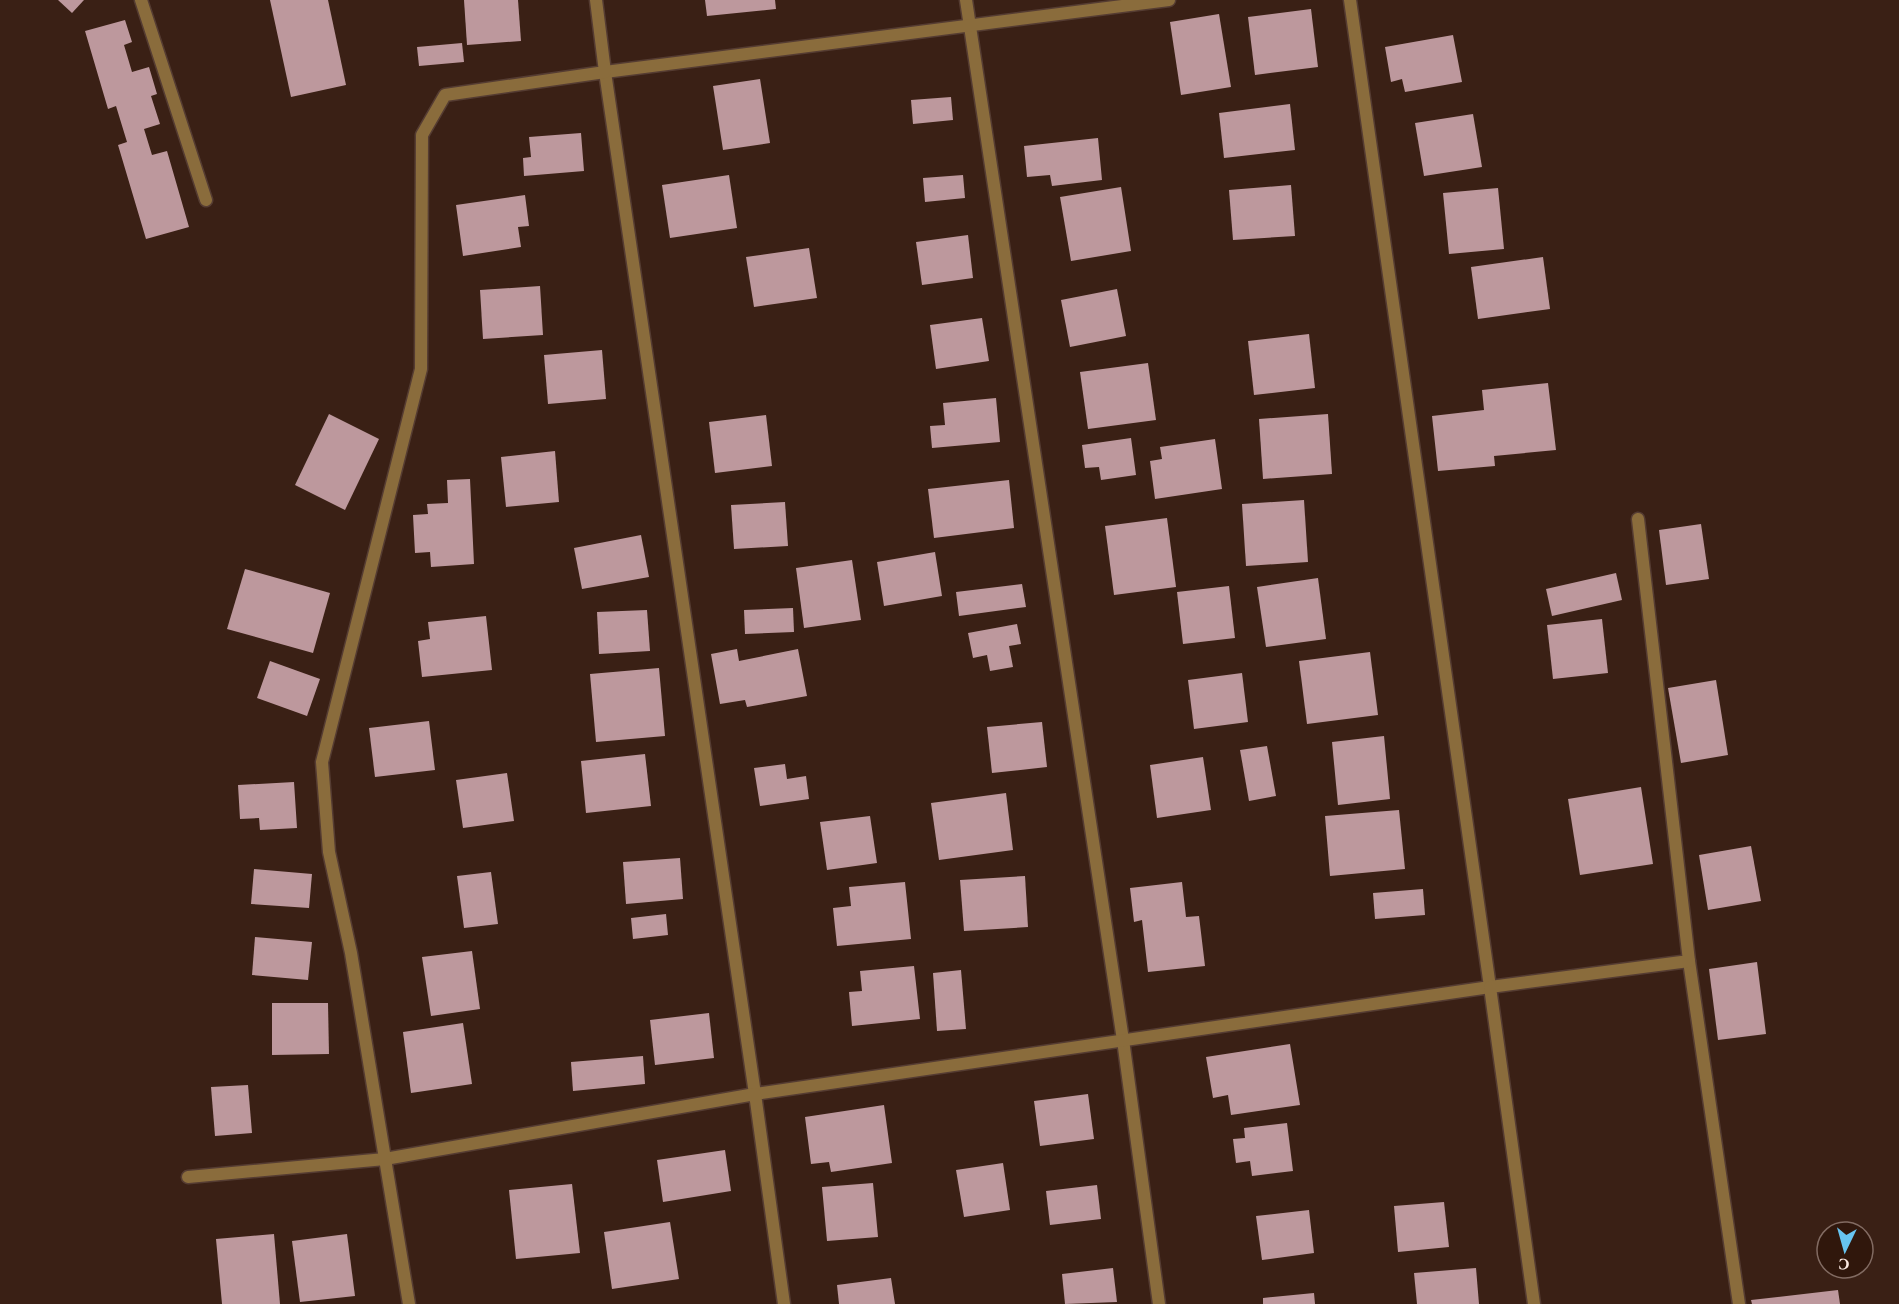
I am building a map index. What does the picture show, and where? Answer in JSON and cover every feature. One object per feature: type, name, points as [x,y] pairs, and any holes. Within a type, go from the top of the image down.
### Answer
[{"type":"street","points":[[141,0],[206,200]]},
{"type":"street","points":[[596,0],[784,1304]]},
{"type":"street","points":[[966,0],[1123,1040],[1159,1304]]},
{"type":"street","points":[[409,1304],[351,953],[329,852],[322,762],[421,369],[422,135],[445,95],[605,72],[1169,0]]},
{"type":"street","points":[[1350,0],[1534,1304]]},
{"type":"street","points":[[1638,519],[1689,961],[1739,1304]]},
{"type":"street","points":[[188,1178],[384,1158],[755,1094],[1490,987],[1689,961]]},
{"type":"building","points":[[58,0],[84,0],[72,13]]},
{"type":"building","points":[[270,0],[328,0],[346,85],[291,97]]},
{"type":"building","points":[[464,0],[518,0],[521,41],[467,45]]},
{"type":"building","points":[[705,0],[775,0],[776,9],[707,16]]},
{"type":"building","points":[[1311,9],[1318,67],[1255,75],[1248,17]]},
{"type":"building","points":[[1219,14],[1231,87],[1181,95],[1170,22]]},
{"type":"building","points":[[125,20],[132,42],[124,45],[132,72],[149,67],[157,94],[151,96],[160,124],[144,129],[152,155],[167,151],[189,227],[146,239],[118,145],[127,142],[116,106],[108,109],[85,31]]},
{"type":"building","points":[[1453,35],[1462,82],[1405,92],[1402,79],[1391,82],[1385,47]]},
{"type":"building","points":[[462,43],[464,62],[419,66],[417,47]]},
{"type":"building","points":[[760,79],[770,143],[723,150],[713,86]]},
{"type":"building","points":[[951,97],[953,120],[913,124],[911,100]]},
{"type":"building","points":[[1290,104],[1295,150],[1224,158],[1219,113]]},
{"type":"building","points":[[1473,114],[1482,167],[1424,176],[1415,123]]},
{"type":"building","points":[[581,133],[584,171],[524,176],[523,158],[531,157],[529,137]]},
{"type":"building","points":[[1098,138],[1102,180],[1052,186],[1050,175],[1027,177],[1024,146]]},
{"type":"building","points":[[729,175],[737,228],[670,238],[662,185]]},
{"type":"building","points":[[963,175],[965,198],[925,202],[923,178]]},
{"type":"building","points":[[1291,185],[1295,236],[1233,240],[1229,190]]},
{"type":"building","points":[[1121,187],[1131,251],[1071,261],[1060,197]]},
{"type":"building","points":[[1498,188],[1504,249],[1449,254],[1443,193]]},
{"type":"building","points":[[525,195],[529,226],[518,227],[521,247],[463,256],[456,205]]},
{"type":"building","points":[[968,235],[973,278],[922,285],[916,242]]},
{"type":"building","points":[[809,248],[817,298],[754,307],[746,257]]},
{"type":"building","points":[[1543,257],[1550,309],[1478,319],[1471,267]]},
{"type":"building","points":[[540,286],[543,335],[483,339],[480,290]]},
{"type":"building","points":[[1117,289],[1126,336],[1070,347],[1061,300]]},
{"type":"building","points":[[982,318],[989,361],[936,369],[930,325]]},
{"type":"building","points":[[1309,334],[1315,388],[1254,395],[1248,341]]},
{"type":"building","points":[[602,350],[606,399],[548,404],[544,355]]},
{"type":"building","points":[[1148,363],[1156,420],[1088,429],[1080,372]]},
{"type":"building","points":[[1548,383],[1556,450],[1494,456],[1495,466],[1438,471],[1432,416],[1484,410],[1482,390]]},
{"type":"building","points":[[996,398],[1000,442],[932,448],[930,426],[945,425],[943,403]]},
{"type":"building","points":[[329,414],[379,439],[345,510],[295,485]]},
{"type":"building","points":[[1328,414],[1332,474],[1263,479],[1259,419]]},
{"type":"building","points":[[766,415],[772,466],[715,473],[709,422]]},
{"type":"building","points":[[1131,438],[1136,475],[1101,480],[1099,467],[1085,468],[1082,445]]},
{"type":"building","points":[[1215,439],[1222,489],[1155,499],[1150,461],[1162,459],[1160,447]]},
{"type":"building","points":[[555,451],[559,502],[506,507],[501,457]]},
{"type":"building","points":[[470,479],[474,564],[431,567],[430,552],[415,553],[413,515],[428,514],[427,504],[448,503],[447,480]]},
{"type":"building","points":[[1009,480],[1014,528],[934,538],[928,489]]},
{"type":"building","points":[[1304,500],[1308,562],[1246,566],[1242,504]]},
{"type":"building","points":[[785,502],[788,546],[734,549],[731,505]]},
{"type":"building","points":[[1167,518],[1176,587],[1114,595],[1105,526]]},
{"type":"building","points":[[1701,524],[1709,579],[1666,585],[1659,530]]},
{"type":"building","points":[[641,535],[649,577],[582,589],[574,548]]},
{"type":"building","points":[[935,552],[942,596],[884,606],[877,562]]},
{"type":"building","points":[[852,560],[861,620],[804,628],[796,568]]},
{"type":"building","points":[[245,569],[330,593],[313,653],[227,629]]},
{"type":"building","points":[[1616,573],[1622,600],[1552,616],[1546,589]]},
{"type":"building","points":[[1318,578],[1326,639],[1266,647],[1257,587]]},
{"type":"building","points":[[1022,584],[1026,607],[959,616],[956,592]]},
{"type":"building","points":[[1229,586],[1235,638],[1183,644],[1177,592]]},
{"type":"building","points":[[793,608],[794,632],[745,634],[744,610]]},
{"type":"building","points":[[647,610],[650,651],[599,654],[597,612]]},
{"type":"building","points":[[486,616],[492,670],[422,677],[418,641],[430,639],[428,622]]},
{"type":"building","points":[[1602,619],[1608,673],[1553,679],[1547,625]]},
{"type":"building","points":[[1017,624],[1021,644],[1009,646],[1013,667],[990,671],[987,655],[973,658],[968,633]]},
{"type":"building","points":[[737,649],[739,661],[798,649],[807,696],[747,707],[745,700],[720,704],[711,654]]},
{"type":"building","points":[[1370,652],[1378,715],[1307,724],[1299,661]]},
{"type":"building","points":[[270,661],[320,679],[307,716],[257,698]]},
{"type":"building","points":[[659,668],[665,736],[596,742],[590,674]]},
{"type":"building","points":[[1242,673],[1248,722],[1194,729],[1188,680]]},
{"type":"building","points":[[1716,680],[1728,755],[1681,763],[1668,688]]},
{"type":"building","points":[[429,721],[435,770],[375,777],[369,728]]},
{"type":"building","points":[[1042,722],[1047,767],[992,773],[987,727]]},
{"type":"building","points":[[1384,736],[1390,799],[1338,805],[1332,742]]},
{"type":"building","points":[[1267,746],[1276,796],[1249,801],[1240,750]]},
{"type":"building","points":[[645,754],[651,806],[586,813],[581,761]]},
{"type":"building","points":[[1203,757],[1211,810],[1157,818],[1150,765]]},
{"type":"building","points":[[785,764],[787,779],[806,776],[809,799],[760,806],[754,768]]},
{"type":"building","points":[[507,773],[514,821],[463,828],[456,780]]},
{"type":"building","points":[[294,782],[297,828],[260,830],[259,818],[240,819],[238,785]]},
{"type":"building","points":[[1641,787],[1653,864],[1580,875],[1568,799]]},
{"type":"building","points":[[1006,793],[1013,850],[939,860],[931,803]]},
{"type":"building","points":[[1399,810],[1405,869],[1330,876],[1325,816]]},
{"type":"building","points":[[870,816],[877,863],[827,870],[820,822]]},
{"type":"building","points":[[1751,846],[1761,901],[1708,910],[1699,855]]},
{"type":"building","points":[[680,858],[683,899],[626,904],[623,862]]},
{"type":"building","points":[[254,869],[312,874],[309,908],[251,904]]},
{"type":"building","points":[[491,872],[498,924],[464,928],[457,876]]},
{"type":"building","points":[[1025,876],[1028,927],[964,931],[960,880]]},
{"type":"building","points":[[905,882],[911,939],[837,946],[833,908],[851,906],[849,887]]},
{"type":"building","points":[[1182,882],[1186,917],[1199,916],[1205,966],[1148,972],[1142,920],[1134,922],[1130,888]]},
{"type":"building","points":[[1423,889],[1425,915],[1375,919],[1373,893]]},
{"type":"building","points":[[666,914],[668,935],[633,939],[631,918]]},
{"type":"building","points":[[255,937],[312,942],[308,980],[252,975]]},
{"type":"building","points":[[472,951],[480,1009],[431,1016],[422,957]]},
{"type":"building","points":[[1757,962],[1766,1034],[1718,1040],[1709,969]]},
{"type":"building","points":[[914,966],[920,1019],[852,1026],[849,992],[862,991],[860,971]]},
{"type":"building","points":[[961,970],[966,1029],[937,1031],[933,973]]},
{"type":"building","points":[[272,1003],[328,1003],[329,1054],[272,1055]]},
{"type":"building","points":[[709,1013],[714,1058],[655,1065],[650,1020]]},
{"type":"building","points":[[463,1023],[472,1084],[411,1093],[403,1032]]},
{"type":"building","points":[[1290,1044],[1300,1105],[1231,1115],[1228,1095],[1213,1098],[1206,1057]]},
{"type":"building","points":[[643,1056],[645,1084],[573,1091],[571,1062]]},
{"type":"building","points":[[248,1085],[252,1133],[215,1136],[211,1087]]},
{"type":"building","points":[[1088,1094],[1094,1139],[1040,1146],[1034,1101]]},
{"type":"building","points":[[884,1105],[892,1163],[831,1172],[829,1162],[811,1164],[805,1117]]},
{"type":"building","points":[[1287,1123],[1293,1171],[1252,1176],[1250,1161],[1236,1163],[1233,1139],[1245,1138],[1244,1128]]},
{"type":"building","points":[[725,1150],[731,1191],[663,1202],[657,1160]]},
{"type":"building","points":[[1003,1163],[1010,1210],[964,1217],[956,1170]]},
{"type":"building","points":[[873,1183],[878,1237],[827,1241],[822,1187]]},
{"type":"building","points":[[572,1184],[580,1253],[516,1259],[509,1190]]},
{"type":"building","points":[[1097,1185],[1101,1219],[1050,1225],[1046,1191]]},
{"type":"building","points":[[1444,1202],[1449,1247],[1398,1252],[1394,1206]]},
{"type":"building","points":[[1309,1210],[1314,1253],[1262,1260],[1256,1216]]},
{"type":"building","points":[[670,1222],[679,1279],[612,1289],[604,1232]]},
{"type":"building","points":[[274,1234],[280,1304],[222,1304],[216,1239]]},
{"type":"building","points":[[347,1234],[355,1296],[300,1302],[292,1241]]},
{"type":"building","points":[[1113,1268],[1117,1302],[1065,1304],[1062,1274]]},
{"type":"building","points":[[1476,1268],[1479,1304],[1417,1304],[1414,1273]]},
{"type":"building","points":[[891,1278],[895,1304],[839,1304],[837,1285]]},
{"type":"building","points":[[1838,1290],[1840,1304],[1752,1304],[1751,1300]]},
{"type":"building","points":[[1314,1293],[1315,1304],[1263,1304],[1263,1298]]}]
